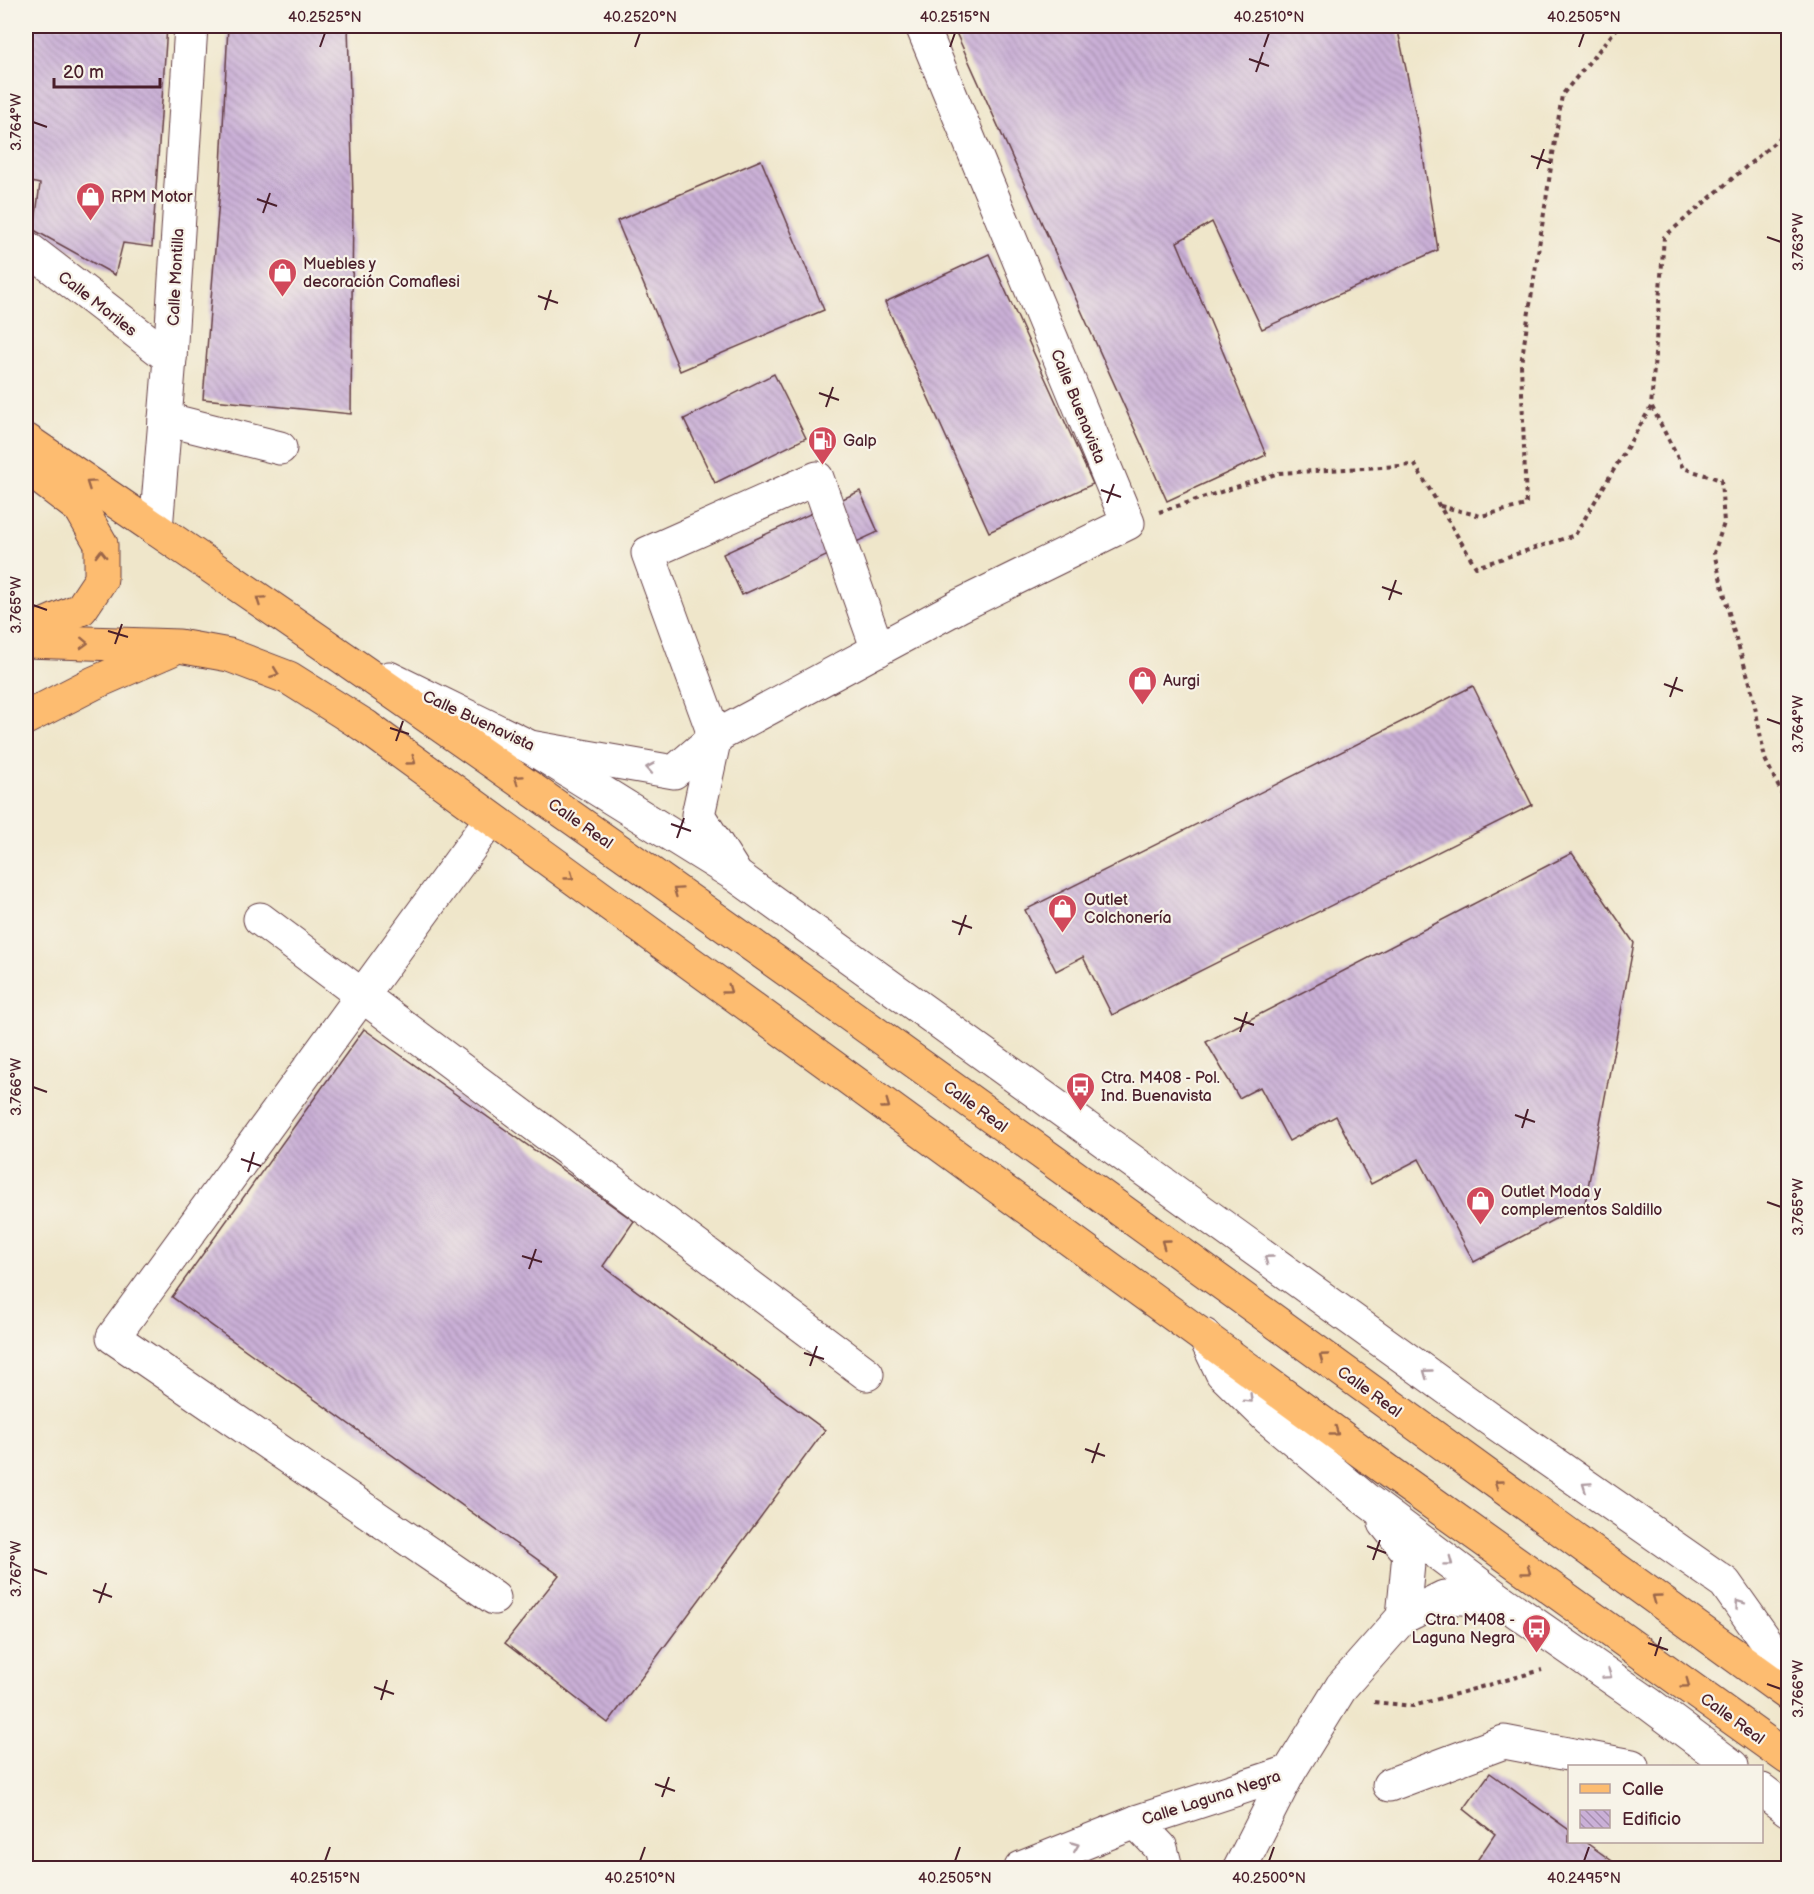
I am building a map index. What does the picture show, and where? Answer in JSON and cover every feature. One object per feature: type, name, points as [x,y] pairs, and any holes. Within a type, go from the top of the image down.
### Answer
[{"type":"main road","name":"Calle Real","points":[[26,440],[343,656],[745,938],[1788,1694]]},
{"type":"main road","points":[[26,467],[81,509],[101,544],[101,579],[81,609],[26,633]]},
{"type":"main road","name":"Calle Real","points":[[26,641],[179,646],[229,655],[289,678],[365,726],[1395,1476],[1788,1758]]},
{"type":"main road","points":[[26,718],[94,683],[179,646]]},
{"type":"street","name":"Calle Montilla","points":[[156,529],[170,358],[191,26]]},
{"type":"street","name":"Calle Buenavista","points":[[343,656],[530,747],[674,772],[716,736],[959,606],[1128,523],[922,26]]},
{"type":"street","name":"Calle Moriles","points":[[26,247],[170,358]]},
{"type":"street","points":[[165,419],[280,448]]},
{"type":"street","points":[[737,876],[698,815],[716,736],[648,553],[817,478],[878,650]]},
{"type":"street","points":[[530,747],[737,876],[1468,1403],[1725,1583],[1773,1651],[1788,1665]]},
{"type":"street","points":[[491,819],[113,1337],[494,1598]]},
{"type":"street","points":[[260,919],[867,1374]]},
{"type":"street","points":[[1204,1335],[1222,1373],[1268,1418],[1364,1498],[1500,1600],[1648,1703],[1719,1763]]},
{"type":"street","points":[[1364,1498],[1409,1553],[1403,1617]]},
{"type":"street","points":[[1403,1617],[1444,1597],[1500,1600]]},
{"type":"street","name":"Calle Laguna Negra","points":[[1021,1869],[1136,1822],[1289,1772],[1342,1686],[1403,1617]]},
{"type":"street","points":[[1389,1785],[1504,1742],[1622,1765]]},
{"type":"street","points":[[1240,1869],[1289,1772]]},
{"type":"street","points":[[1763,1791],[1788,1810]]},
{"type":"street","points":[[1136,1822],[1161,1848],[1166,1869]]},
{"type":"path","points":[[1440,506],[1481,516],[1526,505],[1521,364],[1562,95],[1619,26]]},
{"type":"path","points":[[1128,523],[1279,473],[1415,465],[1476,567],[1575,535],[1651,407],[1664,237],[1788,130]]},
{"type":"path","points":[[1651,407],[1683,468],[1721,480],[1724,523],[1714,553],[1733,629],[1751,686],[1765,759],[1788,806]]},
{"type":"path","points":[[1342,1686],[1372,1701],[1413,1706],[1546,1669]]},
{"type":"building","points":[[26,26],[167,26],[152,247],[123,243],[115,275],[34,230],[40,184],[26,181]]},
{"type":"building","points":[[228,26],[348,26],[353,197],[351,414],[203,399],[220,187]]},
{"type":"building","points":[[953,26],[1397,26],[1419,131],[1438,250],[1262,329],[1212,222],[1177,242],[1266,455],[1167,501]]},
{"type":"building","points":[[761,160],[824,310],[680,371],[617,221]]},
{"type":"building","points":[[989,254],[1093,484],[989,532],[885,302]]},
{"type":"building","points":[[774,374],[806,438],[715,483],[684,419]]},
{"type":"building","points":[[860,491],[878,532],[742,595],[723,554]]},
{"type":"building","points":[[1473,686],[1532,805],[1112,1015],[1083,957],[1056,971],[1025,910]]},
{"type":"building","points":[[1572,853],[1634,943],[1585,1203],[1474,1262],[1419,1159],[1371,1184],[1336,1116],[1289,1141],[1260,1087],[1239,1098],[1206,1042]]},
{"type":"building","points":[[364,1029],[634,1221],[603,1266],[825,1430],[608,1723],[505,1643],[559,1575],[172,1297]]},
{"type":"building","points":[[1490,1773],[1568,1829],[1568,1843],[1586,1843],[1622,1868],[1472,1868],[1495,1834],[1464,1809]]},
{"type":"place","name":"RPM Motor","points":[[90,222]]},
{"type":"place","name":"Muebles y decoración Comaflesi","points":[[282,298]]},
{"type":"place","name":"Galp","points":[[822,466]]},
{"type":"place","name":"Aurgi","points":[[1142,706]]},
{"type":"place","name":"Outlet Colchonería","points":[[1063,934]]},
{"type":"place","name":"Ctra. M408 - Pol. Ind. Buenavista","points":[[1080,1112]]},
{"type":"place","name":"Outlet Moda y complementos Saldillo","points":[[1480,1226]]},
{"type":"place","name":"Ctra. M408 - Laguna Negra","points":[[1536,1654]]}]
